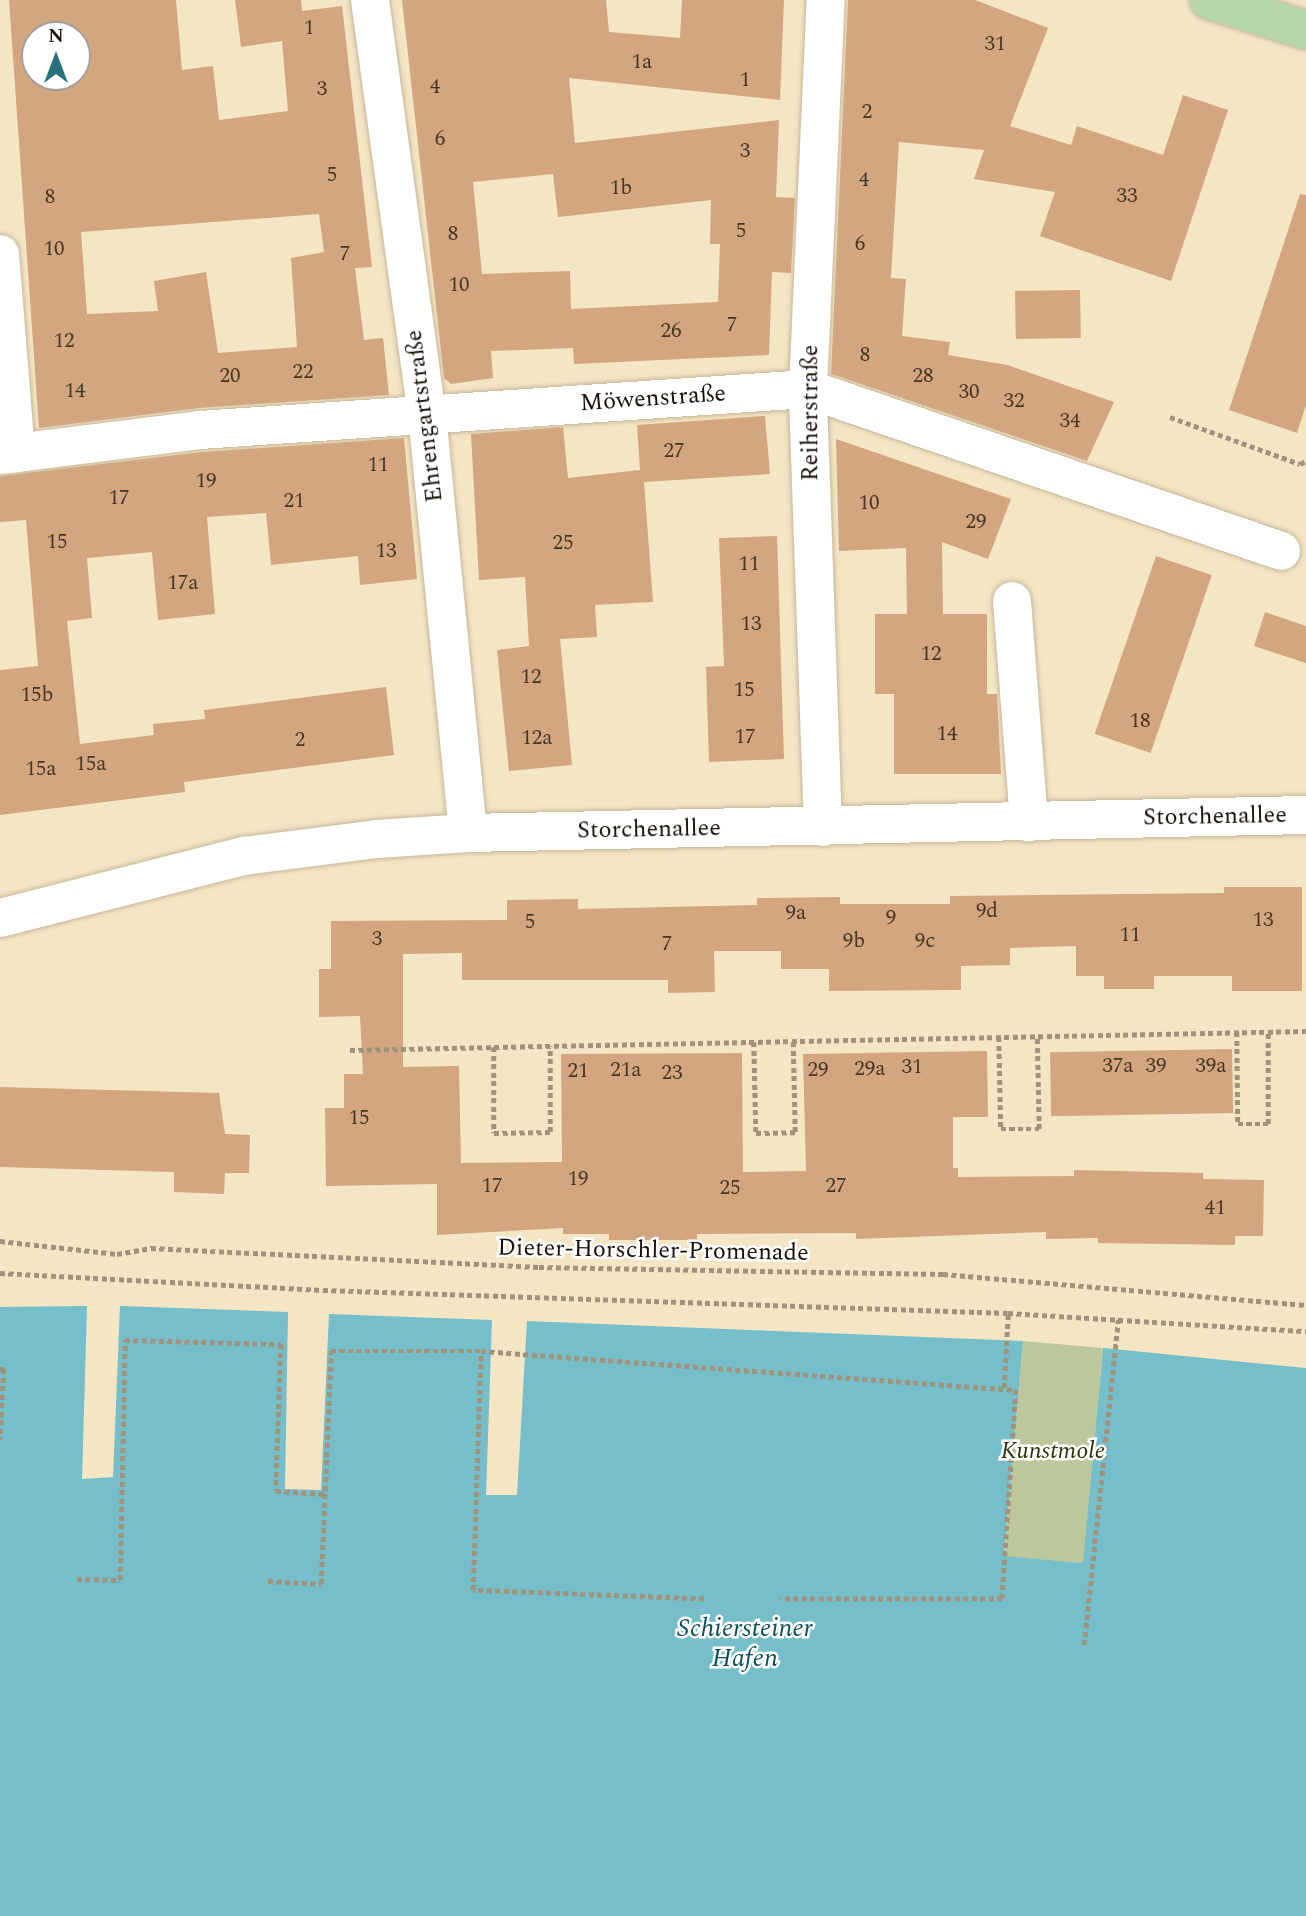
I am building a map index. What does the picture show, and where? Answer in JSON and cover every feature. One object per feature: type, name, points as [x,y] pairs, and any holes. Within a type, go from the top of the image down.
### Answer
[{"type":"main road","points":[[1209,0],[1253,6],[1306,30]]},
{"type":"street","name":"Ehrengartstraße","points":[[370,0],[426,414],[468,832]]},
{"type":"street","name":"Reiherstraße","points":[[823,827],[808,389],[826,0]]},
{"type":"street","points":[[0,254],[8,454]]},
{"type":"street","name":"Möwenstraße","points":[[8,454],[200,430],[808,389],[1281,551]]},
{"type":"street","points":[[1012,601],[1030,822]]},
{"type":"street","name":"Storchenallee","points":[[0,918],[257,854],[310,845],[468,832],[823,827],[1306,815]]},
{"type":"path","points":[[1170,417],[1300,464],[1306,461]]},
{"type":"path","points":[[1237,1032],[1238,1124],[1268,1124],[1268,1031]]},
{"type":"path","points":[[350,1050],[1306,1031]]},
{"type":"path","points":[[999,1037],[1001,1129],[1039,1129],[1037,1037]]},
{"type":"path","points":[[754,1042],[756,1133],[782,1133],[795,1132],[793,1042]]},
{"type":"path","points":[[494,1047],[494,1133],[516,1133],[550,1132],[550,1046]]},
{"type":"path","name":"Dieter-Horschler-Promenade","points":[[0,1241],[117,1254],[151,1248],[539,1267],[943,1275],[1306,1305]]},
{"type":"path","name":"Dieter-Horschler-Promenade","points":[[0,1273],[323,1290],[1009,1313],[1306,1331]]},
{"type":"path","points":[[1004,1388],[1009,1313]]},
{"type":"path","points":[[1084,1645],[1118,1320]]},
{"type":"path","points":[[77,1579],[120,1580],[125,1340],[281,1343],[276,1491],[325,1494]]},
{"type":"path","points":[[268,1581],[321,1584],[331,1351],[481,1351],[1016,1390],[1002,1599],[780,1599]]},
{"type":"path","points":[[481,1351],[473,1590],[704,1599]]},
{"type":"path","points":[[0,1369],[4,1369],[0,1440]]},
{"type":"green space","name":"Kunstmole","points":[[1023,1341],[1103,1348],[1084,1563],[1004,1556]]},
{"type":"water","name":"Schiersteiner Hafen","points":[[87,1306],[82,1479],[113,1477],[120,1306],[288,1312],[285,1489],[321,1490],[329,1314],[492,1320],[486,1495],[517,1495],[527,1321],[1023,1341],[1004,1556],[1083,1563],[1103,1348],[1306,1368],[1306,1916],[0,1916],[0,1307]]},
{"type":"building","points":[[9,0],[176,0],[182,70],[213,66],[219,120],[288,111],[282,41],[241,47],[235,0],[301,0],[302,11],[342,6],[372,267],[355,268],[364,340],[383,338],[389,395],[199,408],[39,428]],"holes":[[[319,214],[324,252],[291,258],[297,347],[218,353],[206,272],[154,281],[158,311],[87,314],[81,232]]]},
{"type":"building","points":[[402,0],[606,0],[609,32],[680,38],[682,0],[784,0],[780,100],[569,78],[575,143],[779,120],[776,197],[795,198],[791,273],[772,272],[769,355],[574,364],[573,348],[491,351],[493,378],[451,384],[444,378]],"holes":[[[553,174],[558,217],[711,200],[710,244],[720,244],[718,302],[571,309],[570,271],[482,274],[473,182]]]},
{"type":"building","points":[[848,0],[975,0],[1048,28],[1010,126],[1071,145],[1077,126],[1163,155],[1183,95],[1228,110],[1171,281],[1040,236],[1055,192],[974,179],[984,150],[899,142],[891,278],[906,279],[902,336],[950,342],[948,355],[1007,365],[1114,402],[1087,461],[831,374]]},
{"type":"building","points":[[1300,194],[1306,195],[1306,405],[1297,433],[1229,410]]},
{"type":"building","points":[[1080,290],[1081,338],[1016,339],[1015,291]]},
{"type":"building","points":[[765,416],[770,474],[644,482],[653,602],[595,605],[597,637],[560,639],[572,765],[509,771],[497,650],[529,646],[525,577],[479,580],[471,434],[563,427],[568,478],[640,470],[637,425]]},
{"type":"building","points":[[404,438],[417,579],[360,585],[358,556],[271,565],[266,513],[207,517],[215,614],[158,620],[152,552],[87,558],[92,618],[67,621],[80,744],[154,735],[153,724],[205,719],[204,710],[386,687],[394,755],[184,782],[185,792],[0,815],[0,670],[38,666],[26,520],[0,522],[0,476],[202,452]]},
{"type":"building","points":[[836,439],[1011,499],[988,559],[942,542],[943,614],[987,614],[987,694],[997,694],[1001,774],[894,774],[894,694],[875,694],[875,614],[907,614],[906,548],[839,551]]},
{"type":"building","points":[[777,536],[784,759],[709,762],[706,667],[724,666],[719,538]]},
{"type":"building","points":[[1156,556],[1212,575],[1151,753],[1095,734]]},
{"type":"building","points":[[1265,612],[1306,626],[1306,663],[1254,646]]},
{"type":"building","points":[[1224,887],[1302,887],[1302,991],[1232,991],[1232,976],[1154,976],[1154,989],[1104,989],[1104,976],[1076,976],[1076,946],[1010,948],[1010,965],[961,966],[961,990],[829,991],[829,969],[781,969],[781,951],[714,951],[715,992],[668,993],[668,980],[462,980],[462,953],[403,954],[403,1067],[459,1066],[461,1163],[562,1162],[561,1054],[742,1053],[743,1172],[806,1171],[803,1054],[987,1051],[988,1117],[953,1117],[953,1168],[958,1168],[958,1177],[1074,1176],[1074,1170],[1203,1173],[1203,1179],[1264,1180],[1263,1236],[1235,1236],[1235,1245],[1098,1243],[1098,1238],[1046,1239],[1046,1232],[856,1239],[856,1233],[697,1234],[697,1240],[609,1240],[609,1234],[563,1234],[563,1228],[437,1235],[437,1184],[326,1186],[325,1108],[344,1108],[344,1074],[363,1074],[360,1016],[319,1017],[319,969],[331,969],[331,921],[507,920],[507,900],[578,899],[578,909],[757,905],[757,898],[840,897],[840,904],[950,904],[950,896],[1224,893]]},
{"type":"building","points":[[1232,1049],[1233,1113],[1051,1116],[1050,1052]]},
{"type":"building","points":[[0,1087],[219,1093],[225,1134],[250,1135],[249,1173],[225,1173],[224,1194],[174,1192],[174,1172],[0,1167]]}]
